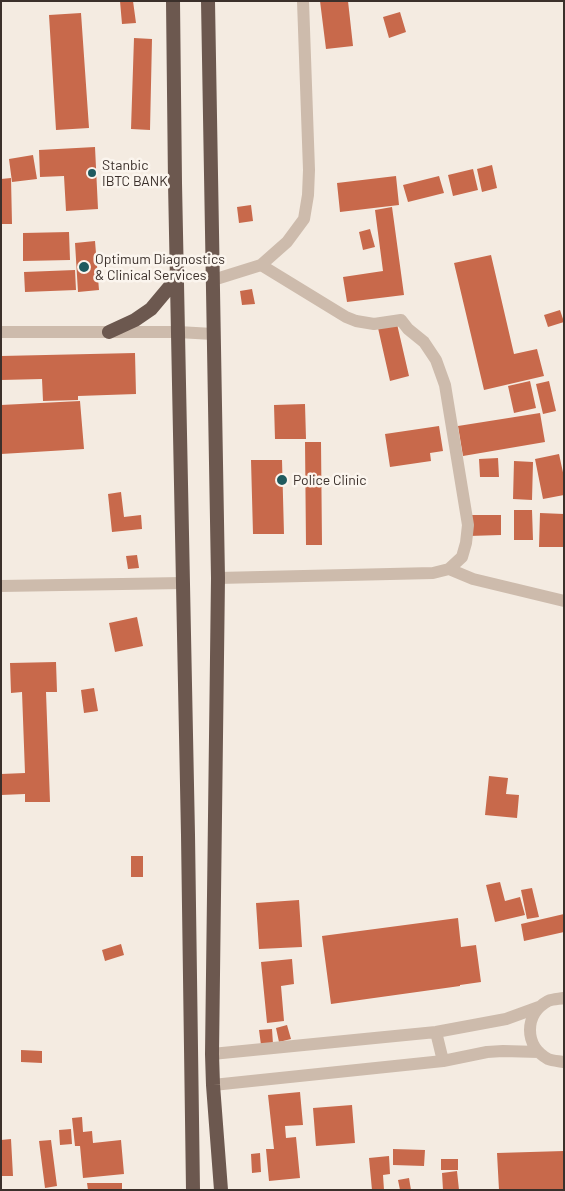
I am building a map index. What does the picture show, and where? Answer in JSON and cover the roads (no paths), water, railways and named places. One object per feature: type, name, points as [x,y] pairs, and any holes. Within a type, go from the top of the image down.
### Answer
[{"type":"highway","points":[[173,1],[193,1190]]},
{"type":"highway","points":[[208,1],[218,578],[212,1054],[221,1190]]},
{"type":"highway","points":[[109,332],[135,320],[151,309],[177,278]]},
{"type":"street","points":[[213,280],[261,265],[286,242],[304,219],[310,170],[303,1]]},
{"type":"street","points":[[218,578],[433,573],[449,569],[462,557],[466,544],[468,525],[445,385],[436,360],[424,342],[408,329],[401,320],[374,324],[346,317],[261,265]]},
{"type":"street","points":[[1,332],[178,332],[213,334]]},
{"type":"street","points":[[449,569],[473,579],[564,601]]},
{"type":"street","points":[[1,586],[183,583]]},
{"type":"street","points":[[212,1054],[436,1032],[506,1019],[539,1007],[550,1000],[564,998]]},
{"type":"street","points":[[539,1007],[530,1021],[530,1038],[539,1052],[550,1060],[564,1062]]},
{"type":"street","points":[[436,1032],[442,1061]]},
{"type":"street","points":[[213,1085],[442,1061],[487,1052],[539,1052]]},
{"type":"place","name":"Stanbic IBTC BANK","points":[[92,173]]},
{"type":"place","name":"Optimum Diagnostics & Clinical Services","points":[[84,267]]},
{"type":"place","name":"Police Clinic","points":[[282,480]]}]
